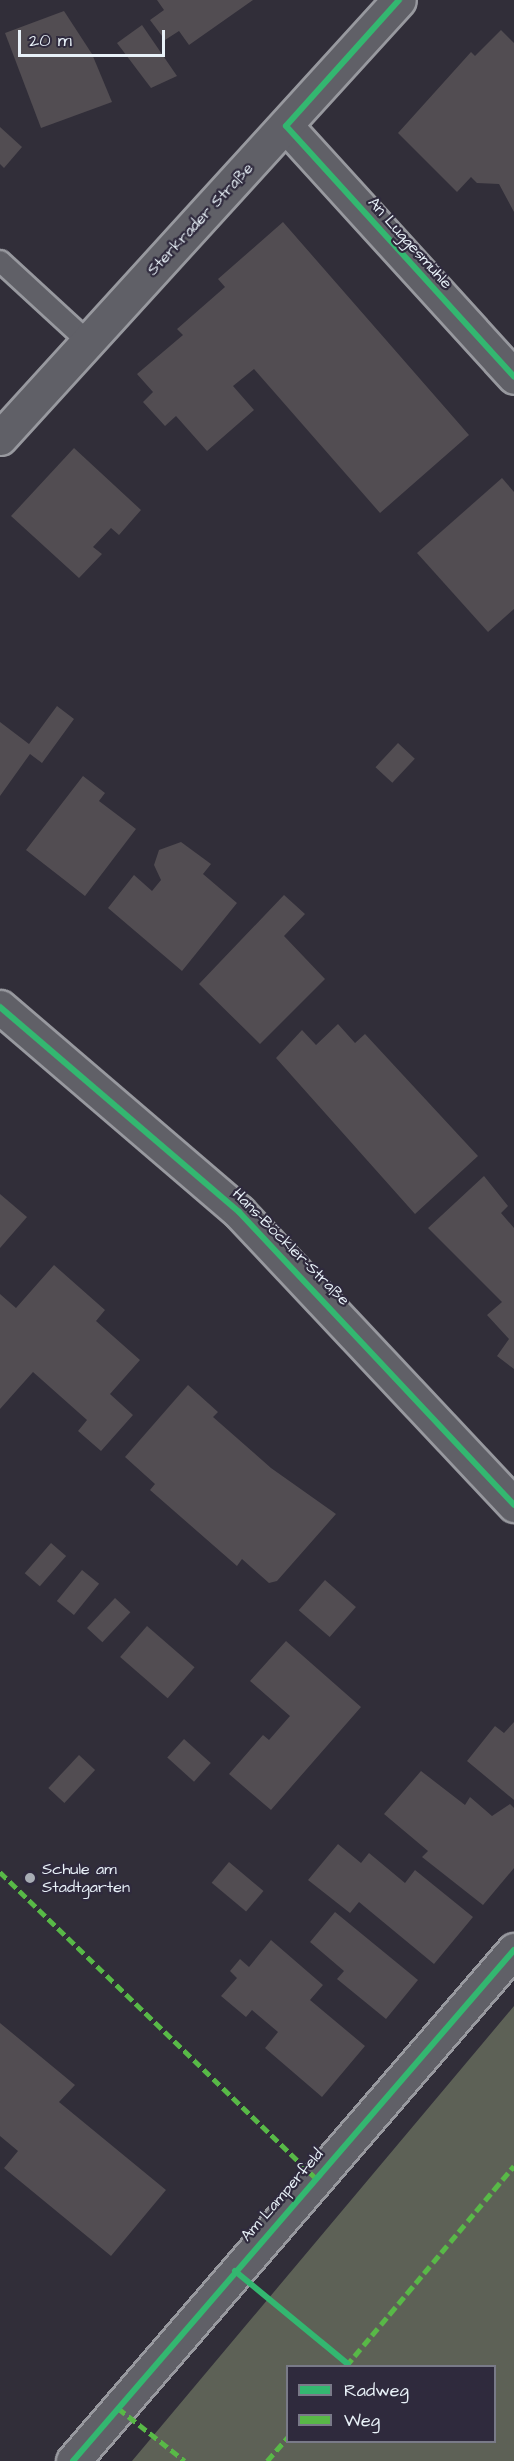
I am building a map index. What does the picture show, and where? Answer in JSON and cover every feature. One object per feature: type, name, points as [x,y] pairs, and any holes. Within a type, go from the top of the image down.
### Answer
[{"type":"street","name":"Sterkrader Straße","points":[[0,438],[399,0]]},
{"type":"street","name":"An Luggesmühle","points":[[286,126],[514,377]]},
{"type":"street","name":"Hans-Böckler-Straße","points":[[0,1007],[240,1212],[514,1505]]},
{"type":"street","name":"Am Lamperfeld","points":[[74,2461],[514,1950]]},
{"type":"lane","points":[[0,261],[87,341]]},
{"type":"shaded area","points":[[514,2006],[514,2461],[132,2461]]},
{"type":"building","points":[[157,0],[253,0],[189,45],[179,31],[165,40],[150,20],[164,10]]},
{"type":"building","points":[[64,11],[92,54],[112,102],[41,128],[5,33]]},
{"type":"building","points":[[142,25],[177,76],[151,88],[117,43]]},
{"type":"building","points":[[501,30],[514,43],[514,212],[499,184],[477,183],[471,177],[457,192],[398,133],[471,52],[475,56]]},
{"type":"building","points":[[0,127],[22,147],[4,168],[0,164]]},
{"type":"building","points":[[283,222],[469,435],[380,513],[254,369],[233,386],[254,410],[207,451],[176,416],[165,426],[143,402],[153,392],[137,374],[183,335],[177,329],[225,287],[218,279]]},
{"type":"building","points":[[74,448],[141,510],[119,535],[111,528],[93,547],[102,554],[79,578],[11,516]]},
{"type":"building","points":[[502,478],[514,492],[514,609],[488,632],[417,553]]},
{"type":"building","points":[[57,706],[74,719],[42,763],[30,754],[0,796],[0,722],[29,744]]},
{"type":"building","points":[[398,743],[415,759],[392,783],[375,767]]},
{"type":"building","points":[[83,776],[105,793],[99,801],[136,829],[85,896],[26,850]]},
{"type":"building","points":[[181,842],[211,864],[203,874],[237,903],[182,971],[108,908],[134,875],[152,891],[161,880],[154,865],[159,850]]},
{"type":"building","points":[[284,895],[305,914],[284,936],[325,979],[260,1044],[199,984]]},
{"type":"building","points":[[338,1024],[355,1043],[365,1034],[478,1156],[415,1214],[276,1058],[302,1030],[316,1045]]},
{"type":"building","points":[[484,1176],[508,1206],[501,1213],[514,1228],[514,1369],[497,1356],[509,1339],[487,1315],[502,1302],[428,1228]]},
{"type":"building","points":[[0,1194],[27,1217],[0,1248]]},
{"type":"building","points":[[54,1265],[105,1310],[96,1321],[140,1360],[110,1394],[133,1415],[101,1451],[78,1431],[87,1420],[33,1372],[0,1409],[0,1294],[16,1308]]},
{"type":"building","points":[[188,1385],[218,1412],[213,1417],[271,1468],[336,1514],[277,1581],[269,1583],[242,1559],[237,1566],[150,1490],[155,1484],[125,1457]]},
{"type":"building","points":[[51,1543],[66,1556],[40,1586],[25,1573]]},
{"type":"building","points":[[82,1570],[99,1584],[74,1615],[57,1601]]},
{"type":"building","points":[[325,1580],[356,1607],[330,1637],[299,1610]]},
{"type":"building","points":[[115,1598],[130,1612],[102,1642],[87,1628]]},
{"type":"building","points":[[147,1626],[195,1667],[168,1698],[120,1657]]},
{"type":"building","points":[[286,1641],[361,1707],[271,1810],[229,1774],[263,1735],[269,1740],[290,1716],[250,1681]]},
{"type":"building","points":[[514,1722],[514,1800],[467,1761],[495,1726],[504,1733]]},
{"type":"building","points":[[184,1739],[211,1763],[194,1782],[167,1758]]},
{"type":"building","points":[[79,1755],[95,1770],[64,1803],[48,1788]]},
{"type":"building","points":[[421,1771],[465,1805],[470,1797],[492,1816],[510,1804],[514,1808],[514,1868],[483,1905],[422,1857],[428,1851],[384,1814]]},
{"type":"building","points":[[338,1844],[361,1863],[369,1853],[405,1883],[415,1870],[473,1917],[434,1964],[359,1902],[350,1913],[308,1880]]},
{"type":"building","points":[[229,1862],[263,1891],[246,1912],[212,1883]]},
{"type":"building","points":[[335,1912],[418,1980],[386,2019],[337,1979],[344,1971],[310,1942]]},
{"type":"building","points":[[271,1940],[323,1985],[310,2000],[365,2046],[322,2097],[265,2048],[278,2032],[252,2010],[246,2017],[221,1996],[237,1978],[230,1971],[240,1959],[249,1967]]},
{"type":"building","points":[[0,2023],[75,2085],[59,2102],[166,2190],[111,2256],[4,2168],[18,2151],[0,2136]]},
{"type":"marked path","points":[[0,1872],[315,2177]]},
{"type":"marked path","points":[[347,2365],[514,2166]]},
{"type":"marked path","points":[[118,2408],[185,2461]]},
{"type":"marked path","points":[[267,2461],[286,2439]]},
{"type":"cycle path","points":[[399,0],[286,126],[514,377]]},
{"type":"cycle path","points":[[0,1007],[239,1212],[514,1505]]},
{"type":"cycle path","points":[[73,2461],[514,1950]]},
{"type":"cycle path","points":[[235,2271],[348,2364]]},
{"type":"place","name":"Schule am Stadtgarten","points":[[30,1878]]}]
